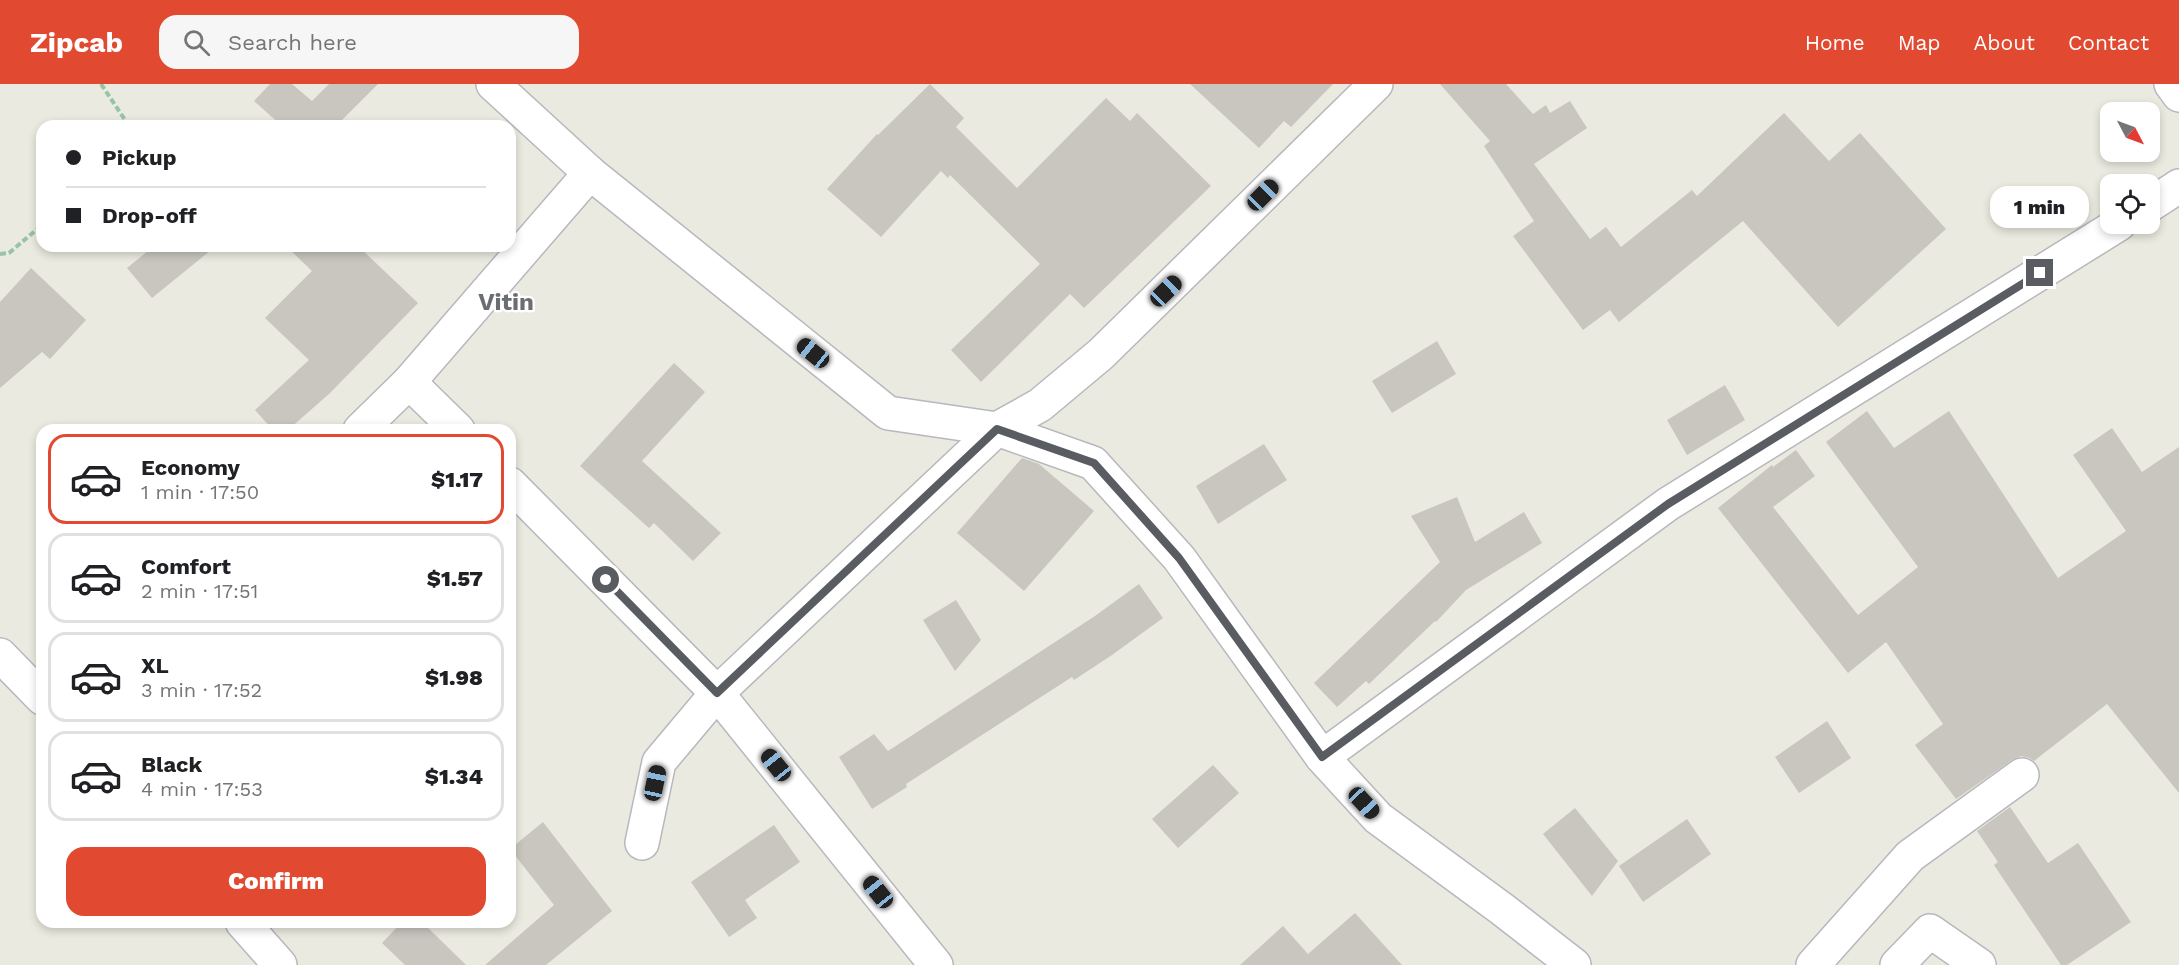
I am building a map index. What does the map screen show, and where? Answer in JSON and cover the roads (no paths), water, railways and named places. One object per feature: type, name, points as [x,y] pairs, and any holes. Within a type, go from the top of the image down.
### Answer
[{"type":"street","points":[[493,84],[590,173],[888,413],[997,429],[1094,463],[1179,558],[1322,757],[1378,818],[1574,965]]},
{"type":"street","points":[[642,843],[660,762],[717,693],[997,429],[1040,405],[1101,354],[1376,84]]},
{"type":"street","points":[[2171,84],[2179,95]]},
{"type":"street","points":[[366,424],[409,382],[590,173]]},
{"type":"street","points":[[2160,198],[2179,186]]},
{"type":"street","points":[[1322,757],[1668,504],[2103,234]]},
{"type":"street","points":[[409,382],[452,424]]},
{"type":"street","points":[[516,489],[717,693],[936,965]]},
{"type":"street","points":[[0,655],[36,692]]},
{"type":"street","points":[[1813,965],[1911,856],[2022,775]]},
{"type":"street","points":[[247,928],[280,965]]},
{"type":"street","points":[[1897,965],[1930,931],[1979,965]]},
{"type":"district","name":"Vitin","points":[[506,302]]}]
